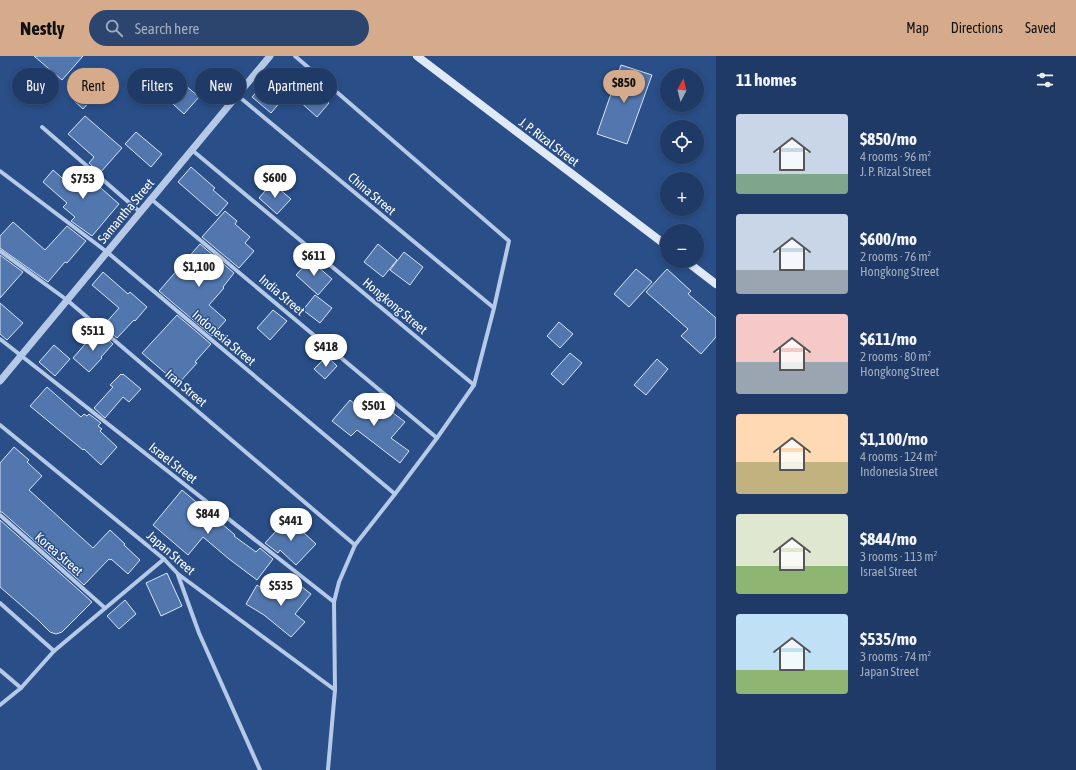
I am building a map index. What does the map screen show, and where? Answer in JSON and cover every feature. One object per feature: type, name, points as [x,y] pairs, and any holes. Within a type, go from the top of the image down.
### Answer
[{"type":"main road","name":"J. P. Rizal Street","points":[[417,56],[660,241]]},
{"type":"main road","points":[[695,268],[716,284]]},
{"type":"street","name":"Samantha Street","points":[[246,84],[270,56]]},
{"type":"street","points":[[295,56],[509,241],[494,308],[474,385],[437,438],[355,545],[339,582],[334,602],[335,690],[328,769]]},
{"type":"street","name":"China Street","points":[[246,102],[494,308]]},
{"type":"street","name":"Samantha Street","points":[[0,381],[230,104]]},
{"type":"street","points":[[42,127],[140,212]]},
{"type":"street","name":"Hongkong Street","points":[[192,150],[474,385]]},
{"type":"street","name":"Indonesia Street","points":[[0,171],[106,252],[395,494]]},
{"type":"street","name":"India Street","points":[[151,199],[437,438]]},
{"type":"street","name":"Iran Street","points":[[0,251],[67,300],[355,545]]},
{"type":"street","name":"Israel Street","points":[[0,340],[334,602]]},
{"type":"street","name":"Japan Street","points":[[0,424],[164,559],[178,574],[335,690]]},
{"type":"street","name":"Korea Street","points":[[0,515],[105,608]]},
{"type":"street","points":[[0,705],[21,688],[54,651],[164,559]]},
{"type":"street","points":[[178,574],[199,634],[260,770]]},
{"type":"street","points":[[0,603],[54,651]]},
{"type":"street","points":[[0,670],[21,688]]},
{"type":"building","points":[[34,56],[83,56],[72,68],[67,68],[67,74],[62,80],[59,77],[59,68],[48,68]]},
{"type":"building","points":[[621,65],[652,75],[627,144],[597,134]]},
{"type":"building","points":[[187,87],[195,94],[195,102],[184,114],[173,104],[187,104]]},
{"type":"building","points":[[78,104],[88,104],[83,109]]},
{"type":"building","points":[[260,104],[279,104],[271,113]]},
{"type":"building","points":[[302,104],[328,104],[317,117]]},
{"type":"building","points":[[85,116],[122,148],[100,173],[89,163],[94,157],[68,134]]},
{"type":"building","points":[[136,132],[162,154],[151,167],[125,144]]},
{"type":"building","points":[[191,167],[215,188],[213,190],[228,203],[217,216],[178,182]]},
{"type":"building","points":[[84,168],[96,178],[93,181],[119,204],[92,236],[71,221],[75,217],[63,207],[67,203],[43,182],[53,170],[69,184]]},
{"type":"building","points":[[272,183],[291,199],[277,214],[259,198]]},
{"type":"building","points":[[225,211],[237,221],[235,224],[250,237],[245,243],[254,251],[239,268],[202,237]]},
{"type":"building","points":[[13,222],[45,250],[67,226],[86,241],[48,282],[0,248],[0,236]]},
{"type":"building","points":[[200,244],[234,273],[223,287],[224,288],[209,305],[226,320],[212,336],[159,291]]},
{"type":"building","points":[[378,244],[397,260],[383,277],[364,262]]},
{"type":"building","points":[[404,252],[423,267],[410,285],[390,270]]},
{"type":"building","points":[[0,255],[23,272],[0,298]]},
{"type":"building","points":[[310,260],[332,279],[318,295],[296,275]]},
{"type":"building","points":[[636,269],[652,282],[629,307],[614,294]]},
{"type":"building","points":[[667,269],[691,291],[688,294],[716,318],[716,337],[701,354],[681,336],[688,329],[646,292]]},
{"type":"building","points":[[103,272],[128,294],[130,292],[147,307],[117,338],[103,326],[119,308],[92,285]]},
{"type":"building","points":[[315,295],[332,308],[320,323],[303,310]]},
{"type":"building","points":[[0,303],[23,323],[7,340],[0,334]]},
{"type":"building","points":[[273,310],[287,321],[270,340],[257,328]]},
{"type":"building","points":[[177,315],[211,344],[195,362],[197,363],[178,384],[142,353]]},
{"type":"building","points":[[559,322],[573,334],[560,348],[547,336]]},
{"type":"building","points":[[98,331],[113,344],[89,372],[73,358]]},
{"type":"building","points":[[54,345],[70,359],[55,376],[39,362]]},
{"type":"building","points":[[570,353],[582,363],[563,385],[551,374]]},
{"type":"building","points":[[327,356],[337,366],[325,379],[314,369]]},
{"type":"building","points":[[657,359],[668,369],[646,395],[634,385]]},
{"type":"building","points":[[121,374],[141,389],[129,402],[123,397],[105,418],[94,408],[113,387],[110,385]]},
{"type":"building","points":[[47,387],[81,417],[84,414],[87,416],[89,414],[101,423],[98,426],[102,429],[100,431],[117,447],[101,465],[84,449],[83,450],[30,406]]},
{"type":"building","points":[[350,400],[370,417],[380,403],[405,422],[391,438],[409,451],[400,463],[357,430],[351,436],[332,421]]},
{"type":"building","points":[[14,447],[29,460],[27,462],[42,476],[29,490],[93,548],[110,530],[140,560],[128,574],[111,559],[109,559],[84,585],[2,512],[0,512],[0,463]]},
{"type":"building","points":[[182,490],[235,535],[234,536],[256,552],[260,548],[273,559],[257,580],[203,537],[188,555],[153,525]]},
{"type":"building","points":[[288,518],[316,544],[296,565],[280,550],[278,553],[265,543]]},
{"type":"building","points":[[0,520],[92,602],[62,632],[56,634],[50,632],[0,587]]},
{"type":"building","points":[[167,573],[182,606],[161,616],[146,583]]},
{"type":"building","points":[[297,583],[311,594],[295,614],[305,622],[291,637],[264,615],[246,604],[257,585],[277,598],[282,592],[287,596]]},
{"type":"building","points":[[125,600],[136,614],[119,629],[107,616]]}]
